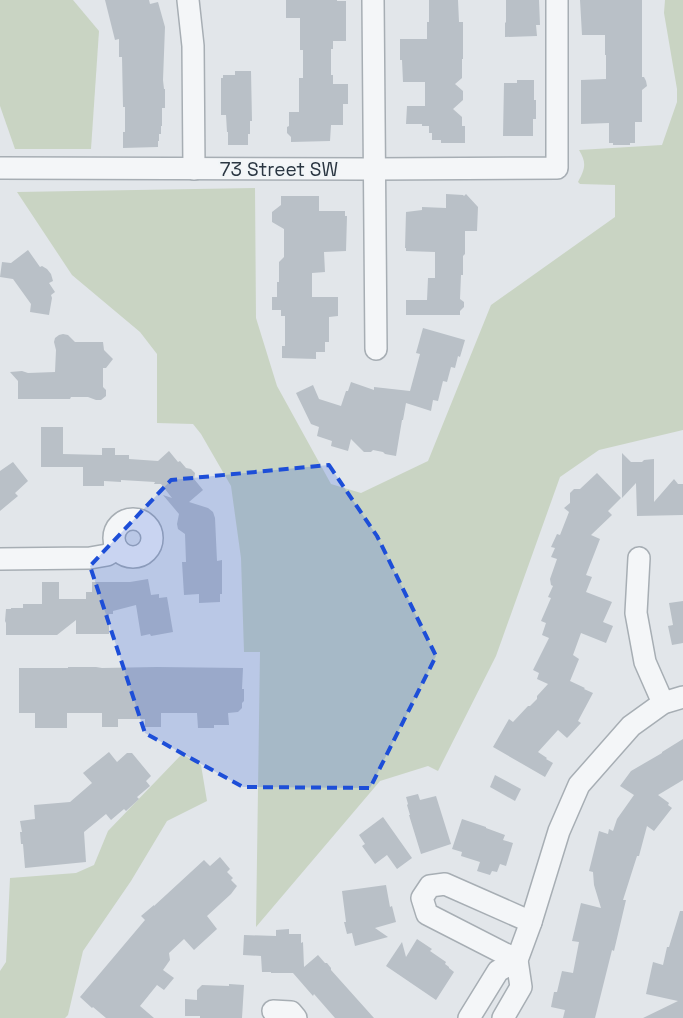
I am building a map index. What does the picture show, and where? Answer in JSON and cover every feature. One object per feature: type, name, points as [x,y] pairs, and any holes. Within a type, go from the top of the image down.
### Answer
[{"type":"street","points":[[188,0],[193,46],[194,169]]},
{"type":"street","points":[[374,0],[376,349]]},
{"type":"street","name":"73 Street SW","points":[[0,168],[557,168],[557,0]]},
{"type":"street","points":[[0,559],[90,558],[107,555],[117,549]]},
{"type":"street","points":[[503,1018],[521,987],[517,960],[531,922],[559,831],[579,785],[631,726],[673,700],[645,662],[636,613],[639,558]]},
{"type":"street","points":[[517,960],[427,914],[422,898],[430,886],[445,884],[531,922]]},
{"type":"street","points":[[469,1018],[498,971],[517,960]]},
{"type":"street","points":[[273,1011],[291,1012],[296,1018]]},
{"type":"highlighted area","points":[[329,465],[377,536],[436,656],[370,788],[243,787],[145,733],[90,566],[171,480]]},
{"type":"green space","points":[[0,0],[73,0],[99,31],[91,149],[15,149],[0,106]]},
{"type":"green space","points":[[665,0],[683,0],[683,430],[599,450],[560,477],[496,656],[438,771],[428,766],[380,781],[256,927],[260,652],[244,652],[241,558],[231,486],[201,434],[193,424],[157,423],[157,354],[140,332],[72,275],[17,192],[255,188],[256,318],[277,386],[331,484],[361,493],[428,461],[491,305],[615,217],[615,185],[580,184],[578,182],[584,166],[579,150],[662,145],[677,102],[677,89],[664,13]]},
{"type":"green space","points":[[182,754],[201,765],[207,801],[167,821],[131,881],[83,951],[68,1015],[65,1018],[0,1018],[0,971],[6,962],[10,878],[76,873],[94,865],[108,831]]},
{"type":"building","points":[[105,0],[149,0],[150,4],[158,2],[165,27],[163,80],[165,108],[162,108],[162,126],[158,147],[123,148],[125,107],[123,107],[122,57],[119,57],[119,39],[115,40]]},
{"type":"building","points":[[286,0],[346,1],[346,41],[333,41],[333,49],[331,49],[331,75],[333,75],[333,84],[348,84],[348,104],[343,104],[343,125],[331,125],[330,141],[291,142],[291,137],[287,133],[289,112],[299,112],[299,78],[303,78],[303,50],[300,50],[300,18],[286,18]]},
{"type":"building","points":[[429,0],[458,0],[459,22],[463,22],[463,59],[462,78],[455,84],[463,91],[463,100],[453,109],[462,117],[462,126],[465,126],[465,143],[441,143],[441,140],[432,140],[429,126],[406,124],[407,106],[425,106],[425,82],[403,82],[400,39],[427,39]]},
{"type":"building","points":[[506,0],[539,0],[540,25],[536,25],[537,36],[505,37]]},
{"type":"building","points":[[580,0],[642,0],[642,77],[644,77],[647,86],[642,90],[642,122],[635,122],[635,143],[630,143],[630,145],[613,145],[613,143],[609,143],[609,123],[581,124],[581,80],[606,79],[606,55],[605,35],[582,35]]},
{"type":"building","points":[[235,71],[251,71],[252,121],[250,121],[248,145],[228,145],[226,115],[221,115],[221,78],[223,78],[223,75],[235,75]]},
{"type":"building","points":[[517,80],[534,80],[536,119],[533,119],[533,136],[503,136],[504,83],[517,83]]},
{"type":"building","points":[[446,194],[464,196],[466,194],[478,207],[477,231],[465,231],[465,254],[463,256],[460,299],[464,302],[464,307],[460,311],[460,315],[406,315],[406,300],[427,300],[428,278],[435,278],[435,252],[406,251],[406,212],[422,210],[422,207],[446,208]]},
{"type":"building","points":[[281,196],[319,196],[319,211],[345,211],[345,216],[347,216],[346,251],[324,252],[325,272],[312,273],[312,297],[338,297],[338,316],[329,317],[329,342],[325,342],[325,352],[316,352],[316,359],[282,358],[282,346],[285,346],[285,316],[281,316],[281,310],[272,310],[272,297],[277,297],[279,262],[284,257],[284,229],[272,222],[272,212],[281,205]]},
{"type":"building","points":[[28,250],[40,267],[42,266],[47,269],[51,274],[53,281],[49,283],[55,292],[51,295],[49,315],[30,312],[31,304],[13,279],[0,277],[2,262],[11,263]]},
{"type":"building","points":[[423,328],[465,340],[455,368],[451,367],[447,382],[443,381],[438,401],[433,400],[431,411],[406,403],[396,456],[373,450],[371,452],[364,452],[351,439],[348,451],[331,446],[332,441],[317,436],[319,427],[311,424],[296,393],[313,385],[319,399],[341,406],[351,382],[374,390],[374,387],[410,391],[420,354],[416,353]]},
{"type":"building","points":[[63,334],[68,335],[75,342],[103,342],[104,350],[113,359],[106,368],[103,368],[103,387],[106,390],[106,396],[101,400],[88,397],[18,399],[18,381],[10,372],[55,372],[56,350],[54,342],[55,338]]},
{"type":"building","points":[[41,427],[63,427],[63,454],[102,455],[102,448],[115,448],[115,455],[129,455],[129,459],[158,461],[169,451],[178,462],[180,461],[186,468],[191,469],[195,473],[194,479],[203,490],[189,502],[208,508],[213,512],[215,518],[217,561],[222,560],[222,594],[220,594],[220,602],[199,603],[199,594],[184,595],[182,562],[186,562],[185,534],[178,529],[179,514],[163,495],[172,498],[161,484],[121,480],[121,482],[104,481],[104,486],[83,486],[83,467],[41,467]]},
{"type":"building","points":[[622,453],[631,462],[654,459],[654,502],[674,479],[678,484],[683,484],[683,515],[637,516],[636,483],[622,498]]},
{"type":"building","points":[[13,462],[28,481],[15,493],[18,496],[0,511],[0,471]]},
{"type":"building","points":[[597,473],[621,498],[608,511],[612,515],[591,535],[600,539],[586,575],[592,577],[586,592],[612,602],[603,622],[613,626],[606,643],[581,633],[573,655],[579,659],[570,681],[593,693],[578,721],[581,723],[569,736],[567,738],[558,730],[538,752],[553,763],[545,777],[493,747],[509,719],[513,722],[537,699],[537,696],[548,684],[537,679],[539,673],[533,670],[549,638],[542,635],[546,623],[541,621],[551,598],[548,597],[553,586],[550,579],[557,559],[551,557],[555,548],[551,547],[557,534],[560,535],[569,512],[564,508],[570,503],[570,493],[574,489],[580,489]]},
{"type":"building","points":[[148,579],[151,595],[159,594],[159,598],[167,597],[173,632],[141,636],[136,605],[113,611],[113,614],[109,614],[109,634],[76,634],[76,620],[57,635],[6,635],[6,609],[23,608],[23,604],[42,604],[42,582],[59,582],[59,599],[86,599],[86,592],[92,592],[92,582],[130,582]]},
{"type":"building","points":[[683,601],[683,643],[672,645],[668,626],[673,625],[669,603]]},
{"type":"building","points":[[19,668],[243,668],[242,689],[244,689],[244,701],[242,708],[238,712],[228,713],[229,725],[214,725],[214,728],[198,728],[197,713],[161,713],[161,727],[145,727],[145,719],[118,719],[118,727],[102,727],[102,713],[67,713],[67,728],[35,728],[35,713],[19,713]]},
{"type":"building","points":[[683,739],[683,780],[658,795],[669,803],[668,805],[672,808],[654,831],[647,826],[639,856],[637,856],[623,900],[626,900],[614,951],[612,950],[595,1018],[563,1018],[565,1010],[551,1007],[554,992],[557,992],[562,971],[573,973],[579,942],[572,941],[581,903],[601,908],[594,885],[593,872],[589,871],[599,831],[608,834],[609,829],[613,831],[617,819],[634,795],[620,786],[631,771]]},
{"type":"building","points":[[109,752],[117,762],[127,753],[132,753],[151,776],[146,781],[150,786],[137,797],[139,799],[126,811],[124,809],[111,820],[106,814],[84,832],[86,862],[25,868],[20,821],[35,819],[34,805],[70,802],[92,783],[83,773]]},
{"type":"building","points":[[495,775],[521,789],[515,801],[490,787]]},
{"type":"building","points":[[418,794],[420,800],[436,796],[451,844],[421,854],[409,815],[406,797]]},
{"type":"building","points":[[383,817],[412,858],[397,869],[387,855],[375,864],[362,846],[365,844],[359,835]]},
{"type":"building","points":[[462,819],[505,835],[503,840],[513,843],[506,866],[500,864],[497,872],[492,871],[490,875],[477,871],[480,862],[461,856],[462,852],[452,849]]},
{"type":"building","points":[[220,857],[230,869],[227,872],[237,886],[207,916],[217,929],[194,950],[184,939],[169,953],[170,960],[163,970],[174,978],[164,990],[157,985],[140,1006],[154,1018],[106,1018],[80,997],[145,920],[141,916],[204,860],[210,866]]},
{"type":"building","points":[[386,885],[390,907],[392,906],[396,922],[375,928],[388,937],[355,946],[352,933],[347,934],[344,922],[346,922],[342,891]]},
{"type":"building","points":[[680,911],[683,911],[683,1018],[643,1018],[678,1001],[646,994],[653,962],[663,965],[667,947],[669,947]]},
{"type":"building","points":[[289,929],[289,934],[301,934],[304,967],[318,955],[374,1018],[335,1018],[293,973],[262,972],[261,956],[243,955],[244,935],[276,936],[276,930]]},
{"type":"building","points":[[417,939],[432,949],[430,951],[446,962],[445,964],[454,972],[436,1000],[386,966],[402,942],[406,957]]},
{"type":"building","points":[[229,984],[244,985],[242,1018],[185,1016],[185,999],[197,1000],[197,990],[202,985],[229,986]]}]
